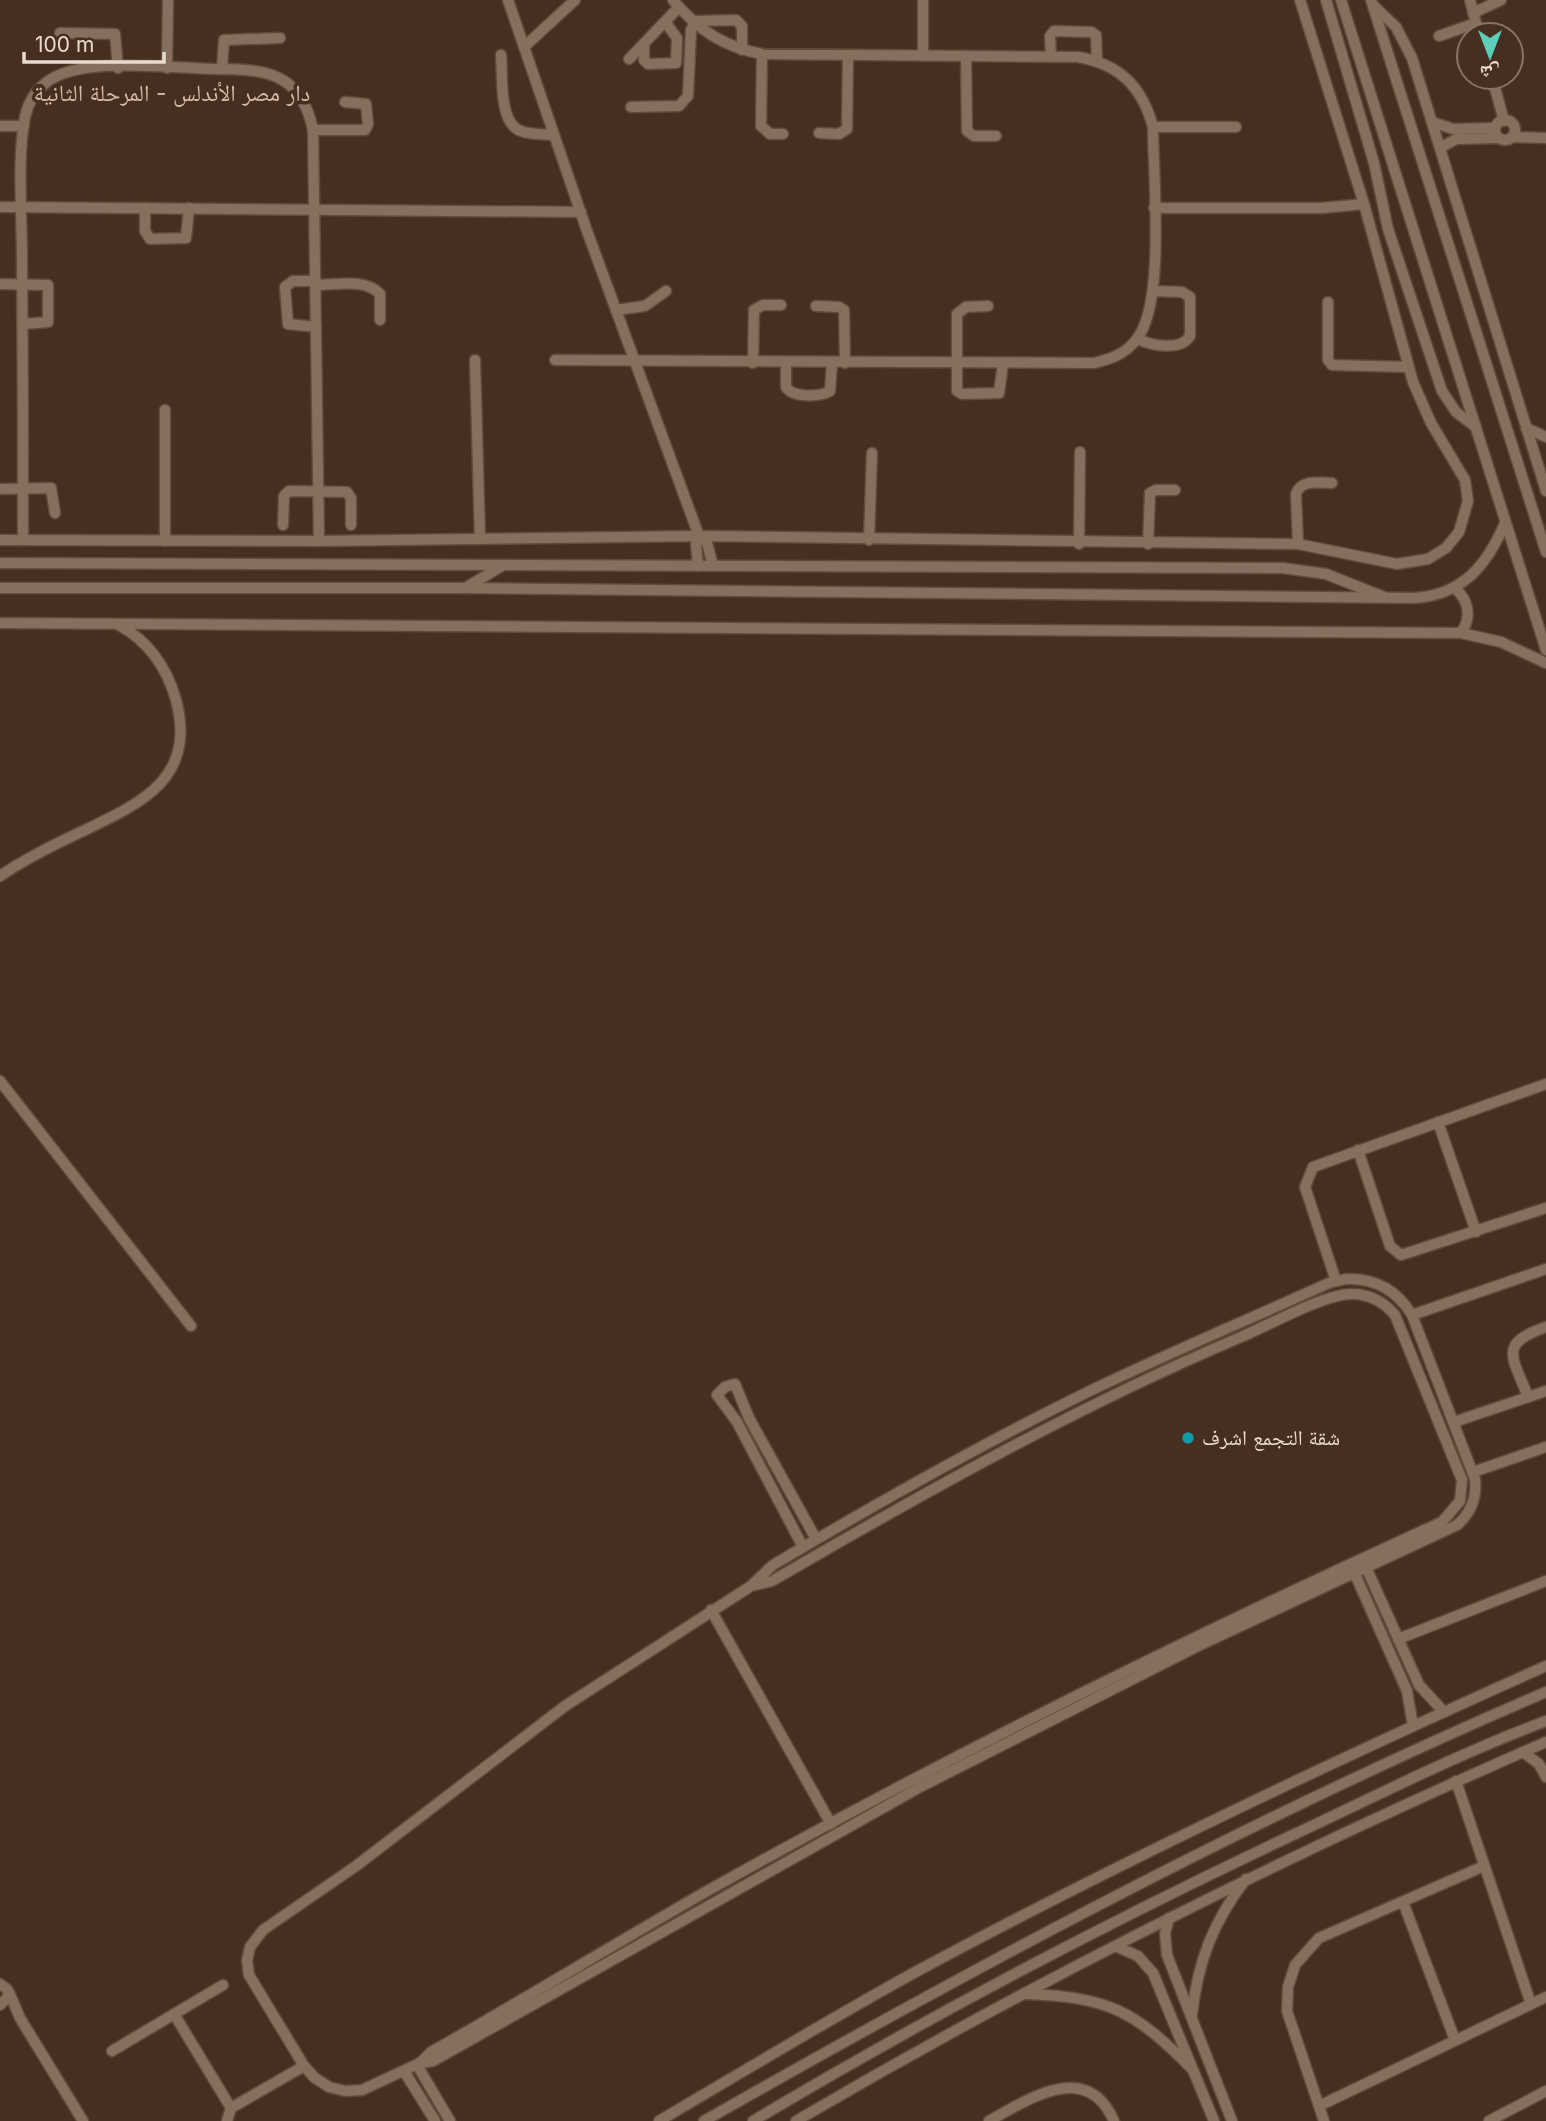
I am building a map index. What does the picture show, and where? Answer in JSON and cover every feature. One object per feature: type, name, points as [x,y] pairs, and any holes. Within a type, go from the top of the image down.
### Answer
[{"type":"street","points":[[167,68],[168,0]]},
{"type":"street","points":[[508,0],[634,361],[699,537],[709,547],[713,566]]},
{"type":"street","points":[[524,47],[575,0]]},
{"type":"street","points":[[923,0],[923,55]]},
{"type":"street","points":[[0,540],[319,541],[699,537],[1079,544],[1298,544],[1408,564],[1437,554],[1459,531],[1468,501],[1465,480],[1431,423],[1408,367],[1364,204],[1300,0]]},
{"type":"street","points":[[1326,0],[1374,163],[1388,229],[1442,391],[1456,412],[1476,427]]},
{"type":"street","points":[[1341,0],[1546,650]]},
{"type":"street","points":[[1470,0],[1476,21]]},
{"type":"street","points":[[1440,36],[1475,18],[1501,0]]},
{"type":"street","points":[[1372,2],[1396,27],[1408,47],[1546,491]]},
{"type":"street","points":[[1372,2],[1546,552]]},
{"type":"street","points":[[555,360],[1094,363],[1114,358],[1138,339],[1147,323],[1153,291],[1153,127],[1147,105],[1136,86],[1119,71],[1097,61],[1051,57],[762,54],[741,50],[717,40],[694,23],[676,4],[666,23],[629,59]]},
{"type":"street","points":[[631,107],[679,106],[685,102],[688,96],[691,30],[694,23],[700,19],[736,20],[742,26],[741,50]]},
{"type":"street","points":[[644,45],[644,60],[648,64],[676,63],[677,38],[666,23]]},
{"type":"street","points":[[1051,57],[1050,36],[1054,31],[1091,32],[1096,35],[1097,61]]},
{"type":"street","points":[[60,33],[115,34],[118,68]]},
{"type":"street","points":[[222,69],[224,40],[281,38]]},
{"type":"street","points":[[762,54],[761,126],[766,132],[783,134]]},
{"type":"street","points":[[501,55],[506,113],[511,124],[522,131],[554,135]]},
{"type":"street","points":[[819,134],[839,134],[848,128],[848,55]]},
{"type":"street","points":[[966,56],[967,131],[974,136],[996,136]]},
{"type":"street","points":[[23,540],[23,126],[31,98],[47,82],[67,71],[167,68],[262,70],[285,80],[303,98],[313,130],[319,541]]},
{"type":"street","points":[[1494,91],[1500,129],[1506,140],[1512,137],[1546,138]]},
{"type":"street","points":[[313,130],[365,130],[368,107],[363,102],[345,102]]},
{"type":"street","points":[[1432,122],[1453,129],[1500,129]]},
{"type":"street","points":[[1440,148],[1456,139],[1512,124],[1512,137]]},
{"type":"street","points":[[0,126],[23,126]]},
{"type":"street","points":[[1153,127],[1236,127]]},
{"type":"street","points":[[1154,208],[1322,208],[1364,204]]},
{"type":"street","points":[[0,207],[581,212]]},
{"type":"street","points":[[145,208],[145,231],[150,239],[186,238],[189,208]]},
{"type":"street","points":[[316,327],[288,324],[285,287],[292,281],[367,284],[380,294],[380,320]]},
{"type":"street","points":[[0,284],[44,283],[49,290],[48,322],[23,324]]},
{"type":"street","points":[[616,310],[645,306],[666,291]]},
{"type":"street","points":[[1138,339],[1158,345],[1180,344],[1190,336],[1190,297],[1182,292],[1153,291]]},
{"type":"street","points":[[1328,302],[1328,360],[1332,365],[1408,367]]},
{"type":"street","points":[[753,363],[754,310],[763,305],[781,305]]},
{"type":"street","points":[[816,306],[844,310],[845,363]]},
{"type":"street","points":[[988,306],[959,310],[956,388],[959,393],[994,395],[1002,388],[1003,364]]},
{"type":"street","points":[[475,360],[480,539]]},
{"type":"street","points":[[786,362],[786,387],[796,394],[825,394],[830,391],[832,363]]},
{"type":"street","points":[[164,411],[165,541]]},
{"type":"street","points":[[1526,428],[1546,437]]},
{"type":"street","points":[[1079,544],[1080,452]]},
{"type":"street","points":[[869,540],[872,453]]},
{"type":"street","points":[[1524,482],[1541,477]]},
{"type":"street","points":[[1298,544],[1296,494],[1299,487],[1305,483],[1332,483]]},
{"type":"street","points":[[0,489],[52,489],[55,513]]},
{"type":"street","points":[[1148,544],[1150,494],[1156,490],[1175,490]]},
{"type":"street","points":[[284,524],[285,494],[318,491],[349,494],[351,524]]},
{"type":"street","points":[[0,588],[465,588],[1424,598],[1455,588],[1472,576],[1486,561],[1505,523]]},
{"type":"street","points":[[698,566],[696,544],[699,537]]},
{"type":"street","points":[[0,563],[1283,568],[1347,580],[1387,598]]},
{"type":"street","points":[[465,588],[504,565]]},
{"type":"street","points":[[1455,588],[1467,607],[1468,618],[1461,633]]},
{"type":"street","points":[[0,623],[1461,633],[1501,642],[1546,663]]},
{"type":"street","points":[[0,876],[134,805],[160,785],[172,770],[181,733],[170,683],[146,645],[116,624]]},
{"type":"street","points":[[0,1081],[191,1326]]},
{"type":"street","points":[[1336,1281],[1306,1195],[1305,1180],[1320,1163],[1546,1084]]},
{"type":"street","points":[[1438,1122],[1476,1231]]},
{"type":"street","points":[[1358,1150],[1395,1252],[1409,1255],[1546,1208]]},
{"type":"street","points":[[1412,1315],[1546,1269]]},
{"type":"street","points":[[712,1895],[1030,1724],[1462,1520],[1474,1501],[1476,1487],[1473,1472],[1412,1315],[1401,1299],[1385,1287],[1366,1280],[1336,1281],[1051,1410],[873,1505],[803,1546],[766,1569],[751,1586]]},
{"type":"street","points":[[917,1783],[831,1824],[437,2059],[418,2064],[370,2088],[345,2091],[321,2083],[304,2066],[249,1975],[248,1954],[257,1935],[356,1866],[565,1706],[751,1586],[772,1581],[881,1517],[1058,1422],[1287,1317],[1345,1294],[1361,1294],[1384,1304],[1399,1322],[1461,1473],[1460,1501],[1448,1518],[1354,1572],[1030,1724]]},
{"type":"street","points":[[1281,1304],[1287,1317]]},
{"type":"street","points":[[1528,1397],[1513,1357],[1513,1348],[1521,1336],[1546,1327]]},
{"type":"street","points":[[803,1546],[737,1422],[717,1395],[724,1387],[735,1384],[749,1418],[816,1539]]},
{"type":"street","points":[[1454,1422],[1546,1391]]},
{"type":"street","points":[[1051,1410],[1058,1422]]},
{"type":"street","points":[[1473,1472],[1546,1447]]},
{"type":"street","points":[[873,1505],[881,1517]]},
{"type":"street","points":[[1367,1563],[1422,1691],[1444,1712]]},
{"type":"street","points":[[1354,1572],[1409,1698],[1413,1726]]},
{"type":"street","points":[[1398,1639],[1546,1581]]},
{"type":"street","points":[[711,1610],[831,1824]]},
{"type":"street","points":[[1395,1664],[1407,1658]]},
{"type":"street","points":[[659,2121],[844,2012],[955,1952],[1180,1838],[1413,1726],[1546,1666]]},
{"type":"street","points":[[1409,1698],[1422,1691]]},
{"type":"street","points":[[704,2121],[841,2043],[1032,1940],[1230,1838],[1546,1692]]},
{"type":"street","points":[[753,2121],[945,2011],[1214,1872],[1437,1766],[1546,1721]]},
{"type":"street","points":[[796,2121],[808,2118],[956,2030],[1248,1877],[1546,1742]]},
{"type":"street","points":[[1523,1752],[1539,1764],[1546,1777]]},
{"type":"street","points":[[1456,1781],[1531,2004]]},
{"type":"street","points":[[1324,2121],[1290,2022],[1287,1999],[1291,1975],[1302,1954],[1319,1938],[1485,1866]]},
{"type":"street","points":[[1192,2017],[1198,1972],[1207,1942],[1225,1907],[1248,1877]]},
{"type":"street","points":[[1403,1902],[1455,2040]]},
{"type":"street","points":[[1169,1918],[1165,1933],[1167,1955],[1232,2121]]},
{"type":"street","points":[[1115,1946],[1130,1951],[1149,1966],[1214,2121]]},
{"type":"street","points":[[112,2051],[223,1985]]},
{"type":"street","points":[[4,1988],[8,1999],[0,2005],[20,2018]]},
{"type":"street","points":[[4,1988],[81,2120]]},
{"type":"street","points":[[1023,1994],[1076,1997],[1122,2011],[1153,2031],[1196,2073]]},
{"type":"street","points":[[1319,2106],[1546,1997]]},
{"type":"street","points":[[945,2011],[956,2030]]},
{"type":"street","points":[[174,2014],[231,2108]]},
{"type":"street","points":[[841,2043],[844,2055],[852,2064]]},
{"type":"street","points":[[816,2057],[824,2066],[828,2077]]},
{"type":"street","points":[[418,2064],[450,2121]]},
{"type":"street","points":[[227,2121],[231,2108],[304,2066]]},
{"type":"street","points":[[404,2071],[432,2120]]},
{"type":"street","points":[[989,2121],[1038,2093],[1056,2088],[1074,2088],[1092,2094],[1107,2105],[1114,2121]]},
{"type":"street","points":[[1489,2121],[1546,2092]]},
{"type":"place","name":"شقة التجمع اشرف","points":[[1188,1438]]},
{"type":"district","name":"دار مصر الأندلس - المرحلة الثانية","points":[[172,93]]}]
